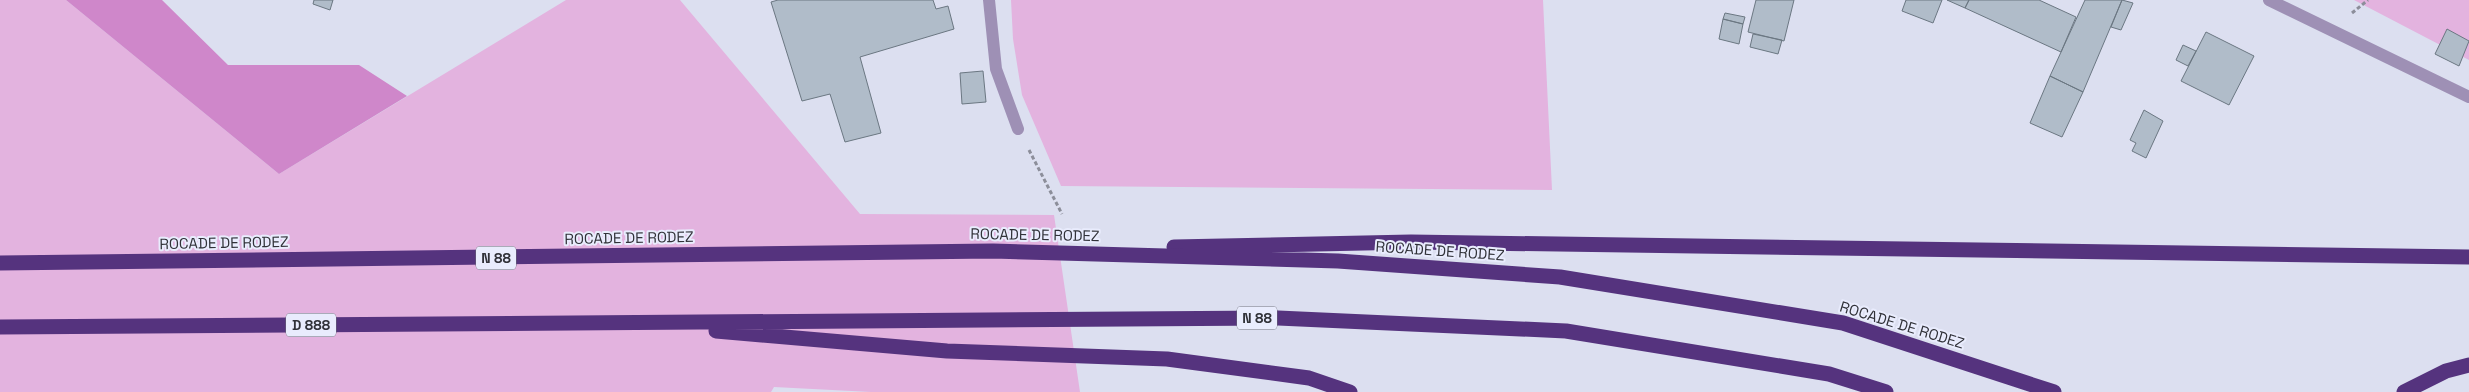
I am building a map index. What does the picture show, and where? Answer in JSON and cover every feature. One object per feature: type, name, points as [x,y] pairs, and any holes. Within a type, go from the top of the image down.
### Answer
[{"type":"highway","points":[[993,251],[1411,242],[2469,257]]},
{"type":"highway","name":"ROCADE DE RODEZ","points":[[0,263],[993,251],[1338,261],[1560,277],[1843,323],[2054,392]]},
{"type":"highway","name":"N 88","points":[[622,323],[1278,318],[1566,331],[1829,374],[1886,392]]},
{"type":"highway","points":[[622,323],[947,351],[1167,359],[1309,378],[1350,392]]},
{"type":"highway","name":"D 888","points":[[0,327],[622,323]]},
{"type":"highway","points":[[2404,392],[2446,371],[2469,365]]},
{"type":"street","points":[[989,0],[996,69],[1018,129]]},
{"type":"street","points":[[2269,0],[2469,96]]},
{"type":"path","points":[[1018,129],[1062,214]]},
{"type":"shaded area","points":[[0,0],[66,0],[279,174],[566,0],[680,0],[860,214],[1054,215],[1080,392],[871,392],[774,387],[771,392],[0,392]]},
{"type":"shaded area","points":[[66,0],[162,0],[228,65],[359,65],[407,96],[279,174]]},
{"type":"shaded area","points":[[1011,0],[1543,0],[1552,190],[1061,186],[1022,95],[1013,39]]},
{"type":"shaded area","points":[[2354,0],[2469,0],[2469,60]]},
{"type":"building","points":[[314,0],[333,0],[330,10],[313,4]]},
{"type":"building","points":[[778,0],[933,0],[936,9],[948,6],[954,29],[860,57],[881,133],[845,142],[830,94],[802,101],[771,2]]},
{"type":"building","points":[[1756,0],[1794,0],[1784,41],[1748,32]]},
{"type":"building","points":[[1906,0],[1942,0],[1933,23],[1902,11]]},
{"type":"building","points":[[1947,0],[1969,0],[1965,8]]},
{"type":"building","points":[[1969,0],[2039,0],[2076,17],[2061,52],[1965,8]]},
{"type":"building","points":[[2085,0],[2122,0],[2083,92],[2050,76]]},
{"type":"building","points":[[2122,0],[2133,3],[2121,30],[2111,27]]},
{"type":"building","points":[[1725,13],[1745,17],[1743,24],[1723,19]]},
{"type":"building","points":[[1723,19],[1743,24],[1739,44],[1719,39]]},
{"type":"building","points":[[2447,29],[2469,41],[2459,66],[2435,54]]},
{"type":"building","points":[[2206,32],[2254,56],[2229,105],[2181,81]]},
{"type":"building","points":[[1753,34],[1782,40],[1778,54],[1750,47]]},
{"type":"building","points":[[2183,45],[2196,51],[2188,66],[2176,60]]},
{"type":"building","points":[[983,71],[986,102],[962,104],[960,73]]},
{"type":"building","points":[[2050,76],[2083,92],[2062,137],[2030,123]]},
{"type":"building","points":[[2144,110],[2163,121],[2146,158],[2132,151],[2136,143],[2130,140]]}]
